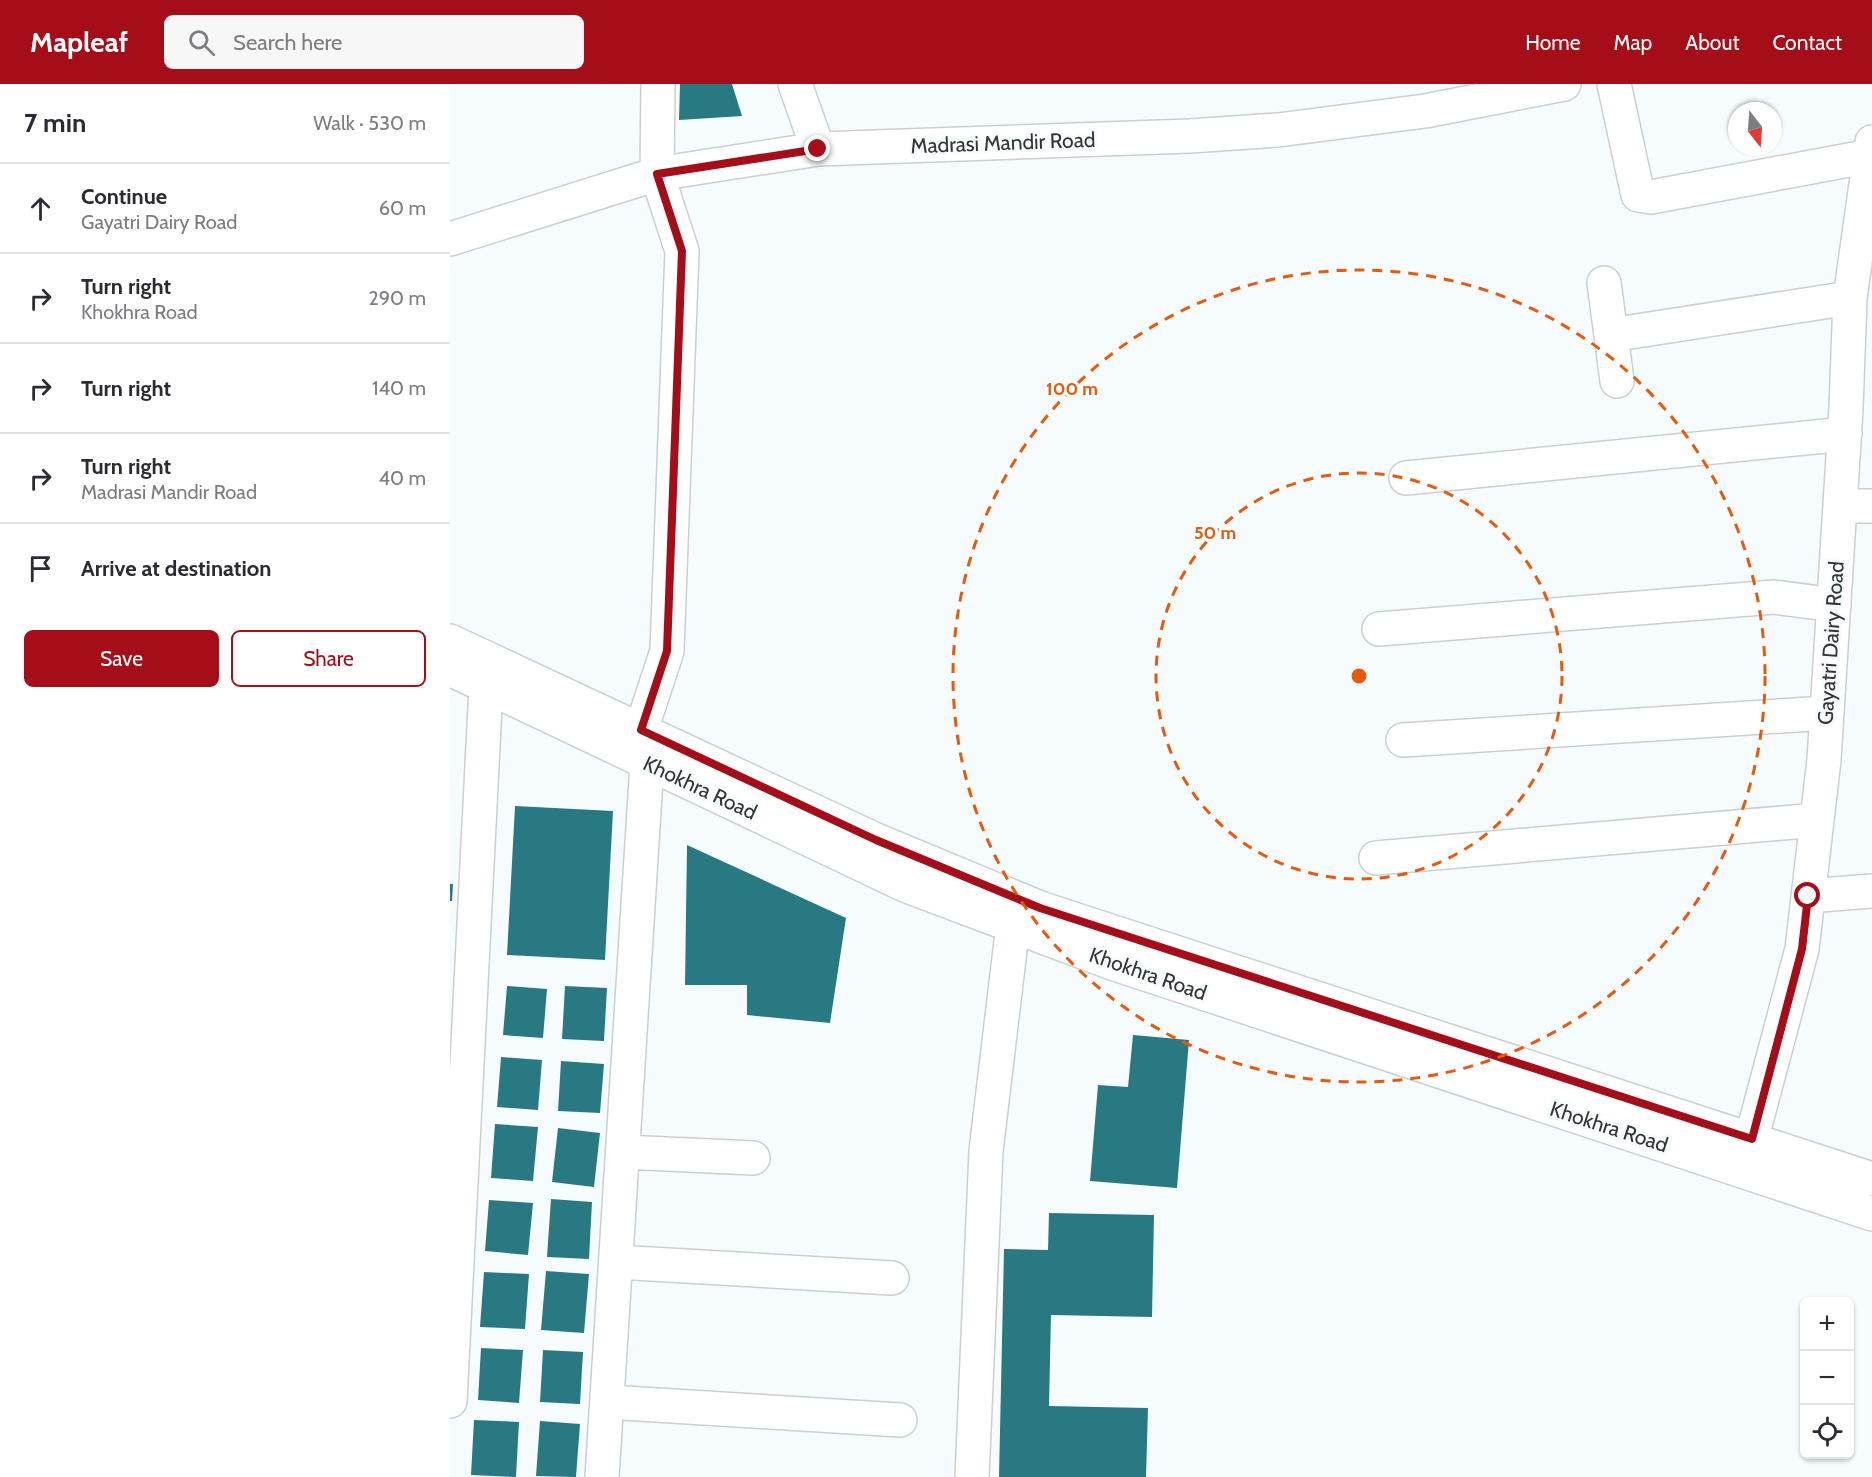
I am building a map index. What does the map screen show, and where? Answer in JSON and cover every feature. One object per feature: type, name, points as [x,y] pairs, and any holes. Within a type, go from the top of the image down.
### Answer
[{"type":"street","points":[[641,730],[667,651],[682,251],[657,174],[658,84]]},
{"type":"street","points":[[795,84],[818,149]]},
{"type":"street","name":"Madrasi Mandir Road","points":[[450,239],[657,174],[818,149],[1190,136],[1278,130],[1425,111],[1495,91],[1564,84]]},
{"type":"street","points":[[1614,84],[1638,195],[1651,197],[1871,149]]},
{"type":"street","name":"Gayatri Dairy Road","points":[[1743,1171],[1802,949],[1824,760],[1834,605],[1856,506],[1845,434],[1850,298],[1871,149]]},
{"type":"street","points":[[1604,283],[1617,381]]},
{"type":"street","points":[[1611,335],[1850,298]]},
{"type":"street","points":[[1406,478],[1845,434]]},
{"type":"street","points":[[1379,628],[1774,597],[1834,605]]},
{"type":"street","name":"Khokhra Road","points":[[450,640],[876,840],[1040,908],[1872,1179]]},
{"type":"street","name":"Khokhra Road","points":[[450,669],[907,886],[1112,963],[1872,1214]]},
{"type":"street","points":[[450,1381],[461,945],[486,686]]},
{"type":"street","points":[[1403,740],[1827,713]]},
{"type":"street","points":[[602,1477],[647,763]]},
{"type":"street","points":[[1376,858],[1817,820]]},
{"type":"street","points":[[1808,896],[1872,891]]},
{"type":"street","points":[[972,1477],[986,1151],[1013,925]]},
{"type":"street","points":[[623,1152],[753,1158]]},
{"type":"street","points":[[616,1262],[892,1278]]},
{"type":"street","points":[[607,1402],[900,1420]]},
{"type":"building","points":[[680,84],[732,84],[742,116],[679,120]]},
{"type":"building","points":[[515,806],[613,811],[605,960],[507,955]]},
{"type":"building","points":[[687,845],[846,918],[830,1023],[747,1015],[747,985],[685,985]]},
{"type":"building","points":[[450,884],[453,884],[452,901],[450,901]]},
{"type":"building","points":[[507,986],[547,989],[543,1038],[503,1035]]},
{"type":"building","points":[[565,986],[607,988],[604,1041],[562,1039]]},
{"type":"building","points":[[1133,1035],[1189,1040],[1177,1188],[1090,1181],[1098,1085],[1128,1087]]},
{"type":"building","points":[[501,1057],[542,1060],[538,1110],[497,1107]]},
{"type":"building","points":[[561,1061],[604,1064],[600,1113],[558,1111]]},
{"type":"building","points":[[495,1124],[538,1127],[533,1181],[491,1178]]},
{"type":"building","points":[[558,1128],[600,1133],[594,1187],[552,1182]]},
{"type":"building","points":[[551,1199],[592,1202],[589,1259],[547,1257]]},
{"type":"building","points":[[489,1200],[533,1203],[528,1255],[485,1251]]},
{"type":"building","points":[[1049,1213],[1154,1215],[1152,1317],[1051,1315],[1049,1406],[1148,1408],[1146,1477],[999,1477],[1004,1249],[1048,1250]]},
{"type":"building","points":[[546,1271],[589,1274],[584,1333],[541,1330]]},
{"type":"building","points":[[484,1272],[529,1274],[525,1329],[480,1327]]},
{"type":"building","points":[[481,1348],[523,1350],[519,1403],[478,1400]]},
{"type":"building","points":[[543,1350],[583,1352],[580,1404],[540,1402]]},
{"type":"building","points":[[474,1420],[519,1422],[516,1477],[471,1475]]},
{"type":"building","points":[[540,1421],[580,1424],[576,1477],[536,1476]]},
{"type":"route","points":[[818,149],[657,174],[682,251],[667,651],[641,730],[876,840],[1040,908],[1752,1139],[1802,949],[1808,896]]}]
